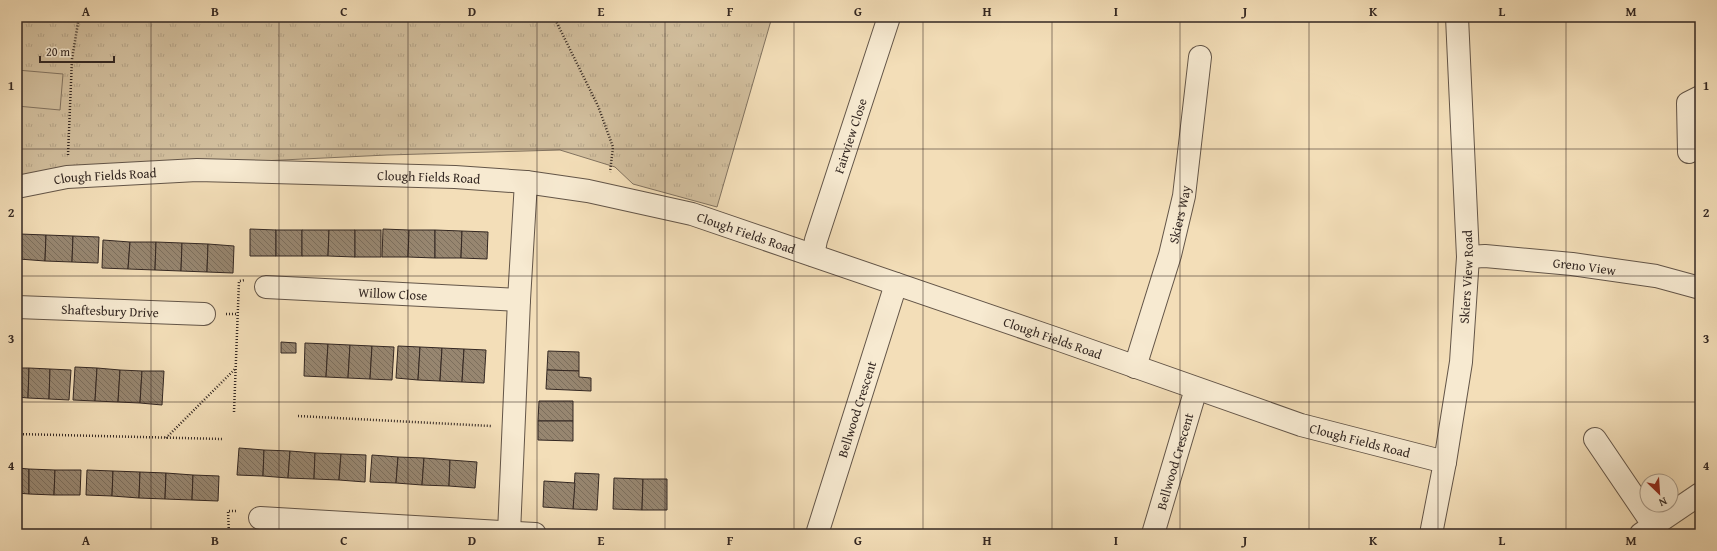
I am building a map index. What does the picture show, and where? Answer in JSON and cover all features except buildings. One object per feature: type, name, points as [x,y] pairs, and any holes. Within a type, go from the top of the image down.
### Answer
[{"type":"street","name":"Fairview Close","points":[[813,255],[816,240],[889,17]]},
{"type":"street","name":"Skiers View Road","points":[[1431,534],[1445,462],[1461,362],[1468,257],[1457,17]]},
{"type":"street","name":"Skiers Way","points":[[1135,367],[1170,255],[1184,196],[1200,57]]},
{"type":"street","points":[[1689,152],[1688,103],[1700,98]]},
{"type":"street","name":"Clough Fields Road","points":[[17,187],[67,177],[197,170],[454,177],[526,182],[608,195],[692,214],[1301,425],[1445,462]]},
{"type":"street","points":[[509,533],[519,300],[526,182]]},
{"type":"street","name":"Greno View","points":[[1468,257],[1485,256],[1572,264],[1656,276],[1700,288]]},
{"type":"street","name":"Bellwood Crescent","points":[[817,534],[896,284]]},
{"type":"street","name":"Willow Close","points":[[266,287],[519,300]]},
{"type":"street","name":"Shaftesbury Drive","points":[[17,307],[204,314]]},
{"type":"street","name":"Bellwood Crescent","points":[[1153,534],[1196,389]]},
{"type":"street","points":[[1595,439],[1648,530],[1700,494]]},
{"type":"street","points":[[260,518],[535,534]]},
{"type":"path","points":[[67,177],[72,59],[79,17]]},
{"type":"path","points":[[554,17],[598,106],[612,147],[608,195]]},
{"type":"path","points":[[234,412],[239,281],[260,280],[266,287]]},
{"type":"path","points":[[166,438],[236,367]]},
{"type":"path","points":[[298,416],[513,427]]},
{"type":"path","points":[[17,434],[223,439]]},
{"type":"green space","points":[[17,17],[772,17],[717,207],[633,184],[615,167],[560,150],[387,155],[198,164],[17,180]]},
{"type":"green space","points":[[17,70],[63,74],[60,110],[17,106]]}]
